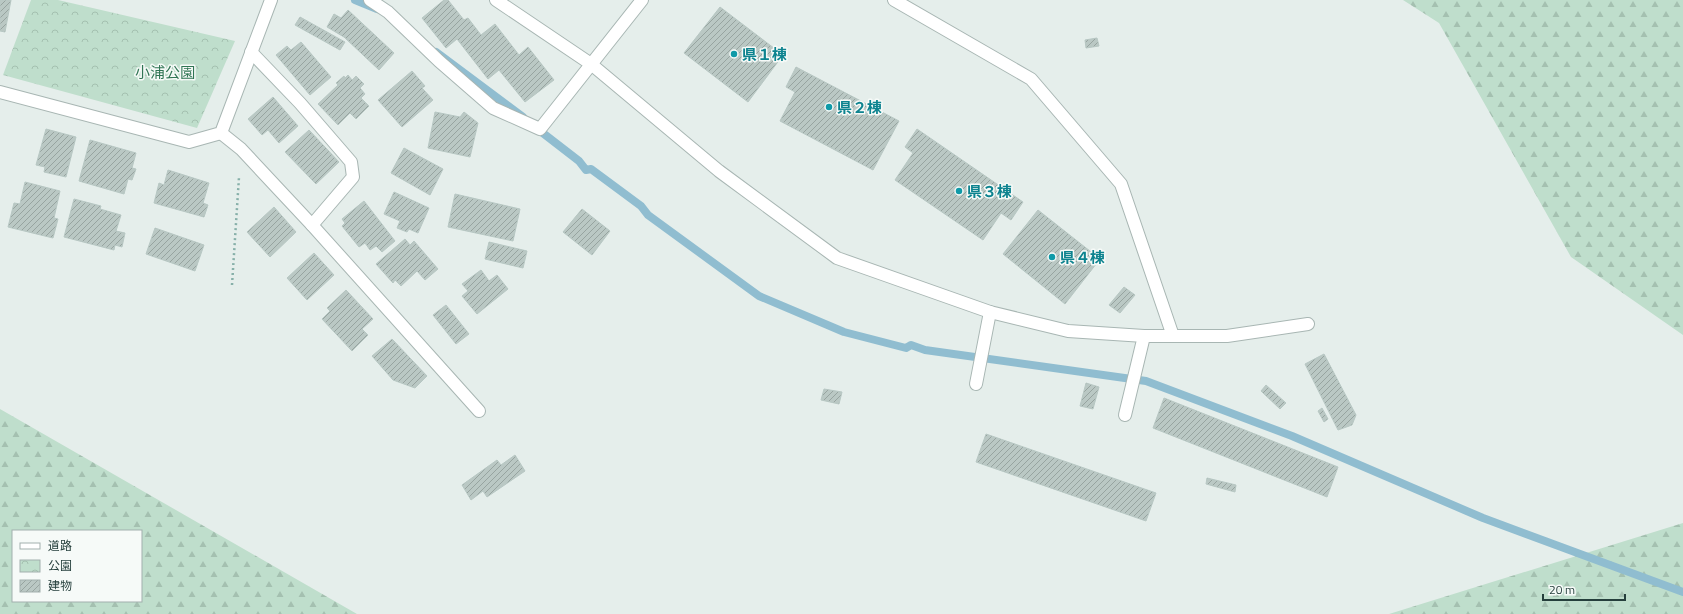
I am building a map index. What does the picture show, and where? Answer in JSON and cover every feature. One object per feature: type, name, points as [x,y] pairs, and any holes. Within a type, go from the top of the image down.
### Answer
[{"type":"street","points":[[221,133],[271,0]]},
{"type":"street","points":[[370,0],[388,12],[439,61],[493,108],[540,129],[642,0]]},
{"type":"street","points":[[496,0],[591,64],[719,171],[837,258],[990,312],[1068,331],[1144,336],[1227,336],[1308,324]]},
{"type":"street","points":[[894,0],[1031,79],[1121,184],[1172,336]]},
{"type":"street","points":[[251,52],[300,103],[351,162],[353,177],[312,225]]},
{"type":"street","points":[[0,92],[189,142],[221,133]]},
{"type":"street","points":[[221,133],[241,149],[312,225],[479,411]]},
{"type":"street","points":[[976,384],[990,312]]},
{"type":"street","points":[[1125,415],[1144,336]]},
{"type":"path","points":[[232,285],[241,149]]},
{"type":"green space","name":"小浦公園","points":[[31,0],[58,0],[235,41],[197,128],[3,75]]},
{"type":"green space","points":[[1403,0],[1683,0],[1683,335],[1571,257],[1439,23]]},
{"type":"green space","points":[[0,409],[357,614],[0,614]]},
{"type":"green space","points":[[1683,523],[1683,614],[1389,614]]},
{"type":"building","points":[[0,0],[11,0],[5,32],[0,31]]},
{"type":"building","points":[[444,0],[448,0],[464,20],[468,18],[481,35],[495,24],[519,55],[528,47],[554,80],[525,102],[499,70],[488,79],[457,39],[446,48],[422,18]]},
{"type":"building","name":"県１棟","points":[[720,7],[783,55],[748,102],[684,53]]},
{"type":"building","points":[[348,10],[394,53],[379,70],[344,37],[327,27],[334,14],[341,18]]},
{"type":"building","points":[[300,17],[345,42],[340,50],[295,25]]},
{"type":"building","points":[[1097,38],[1099,46],[1086,48],[1085,40]]},
{"type":"building","points":[[301,42],[331,77],[310,95],[276,55],[287,46],[291,50]]},
{"type":"building","name":"県２棟","points":[[796,67],[899,121],[873,170],[780,121],[795,92],[786,87]]},
{"type":"building","points":[[412,71],[425,86],[422,88],[433,100],[402,127],[378,100]]},
{"type":"building","points":[[348,75],[352,80],[356,76],[364,84],[360,88],[365,94],[361,98],[369,106],[356,119],[350,113],[338,125],[318,104],[338,85],[336,83],[344,76],[345,78]]},
{"type":"building","points":[[273,97],[298,126],[279,143],[268,130],[262,135],[248,119]]},
{"type":"building","points":[[435,112],[460,117],[464,112],[478,123],[470,157],[428,148]]},
{"type":"building","points":[[46,129],[76,137],[66,177],[44,172],[45,167],[36,165]]},
{"type":"building","name":"県３棟","points":[[917,129],[1023,202],[1011,220],[1001,213],[983,240],[895,180],[913,153],[905,147]]},
{"type":"building","points":[[309,130],[339,162],[316,184],[285,152]]},
{"type":"building","points":[[90,140],[136,153],[132,168],[136,169],[132,180],[128,179],[124,194],[79,181]]},
{"type":"building","points":[[404,148],[443,169],[430,195],[391,173]]},
{"type":"building","points":[[168,170],[209,183],[203,203],[208,205],[204,217],[154,203],[159,183],[164,185]]},
{"type":"building","points":[[25,182],[60,191],[54,218],[58,219],[53,238],[8,227],[14,203],[20,204]]},
{"type":"building","points":[[394,192],[429,208],[418,233],[409,229],[407,232],[397,228],[400,221],[384,214]]},
{"type":"building","points":[[455,194],[520,209],[513,241],[448,227]]},
{"type":"building","points":[[74,199],[101,206],[100,209],[121,215],[116,231],[125,233],[122,247],[115,245],[114,250],[64,237]]},
{"type":"building","points":[[364,201],[395,241],[382,252],[376,246],[370,250],[365,243],[359,247],[342,226],[345,223],[342,219]]},
{"type":"building","points":[[274,207],[296,232],[270,257],[247,232]]},
{"type":"building","points":[[582,209],[610,231],[592,255],[563,232]]},
{"type":"building","name":"県４棟","points":[[1038,210],[1100,259],[1065,304],[1003,254]]},
{"type":"building","points":[[155,228],[204,245],[195,271],[146,254]]},
{"type":"building","points":[[405,239],[410,245],[414,241],[438,269],[425,280],[417,271],[401,286],[395,280],[393,283],[376,264]]},
{"type":"building","points":[[489,242],[527,251],[523,268],[485,259]]},
{"type":"building","points":[[314,253],[334,275],[307,300],[287,278]]},
{"type":"building","points":[[481,270],[489,281],[497,275],[508,289],[477,314],[462,296],[468,291],[462,284]]},
{"type":"building","points":[[1124,287],[1135,295],[1120,313],[1109,305]]},
{"type":"building","points":[[346,290],[373,319],[362,329],[368,335],[352,351],[322,319],[330,311],[327,308]]},
{"type":"building","points":[[446,305],[469,334],[456,344],[433,315]]},
{"type":"building","points":[[392,339],[427,376],[415,388],[393,380],[372,356]]},
{"type":"building","points":[[1324,354],[1356,415],[1352,425],[1338,430],[1305,364]]},
{"type":"building","points":[[1086,383],[1099,387],[1093,409],[1080,406]]},
{"type":"building","points":[[1266,385],[1286,403],[1280,409],[1261,391]]},
{"type":"building","points":[[824,389],[842,392],[839,404],[821,400]]},
{"type":"building","points":[[1164,398],[1338,467],[1327,497],[1153,428]]},
{"type":"building","points":[[1322,408],[1328,419],[1324,422],[1318,411]]},
{"type":"building","points":[[986,434],[1156,493],[1146,521],[976,462]]},
{"type":"building","points":[[515,455],[525,471],[487,497],[483,491],[471,500],[462,485],[497,460],[501,465]]},
{"type":"building","points":[[1207,478],[1236,485],[1235,492],[1206,484]]},
{"type":"waterway","points":[[355,0],[377,9]]},
{"type":"waterway","points":[[436,52],[523,117]]},
{"type":"waterway","points":[[535,127],[579,161],[586,170],[591,169],[641,206],[648,215],[759,296],[844,332],[906,348],[911,345],[925,350],[1146,381],[1292,436],[1483,518],[1683,592]]},
{"type":"place","name":"県１棟","points":[[734,54]]},
{"type":"place","name":"県２棟","points":[[829,107]]},
{"type":"place","name":"県３棟","points":[[959,191]]},
{"type":"place","name":"県４棟","points":[[1052,257]]}]
